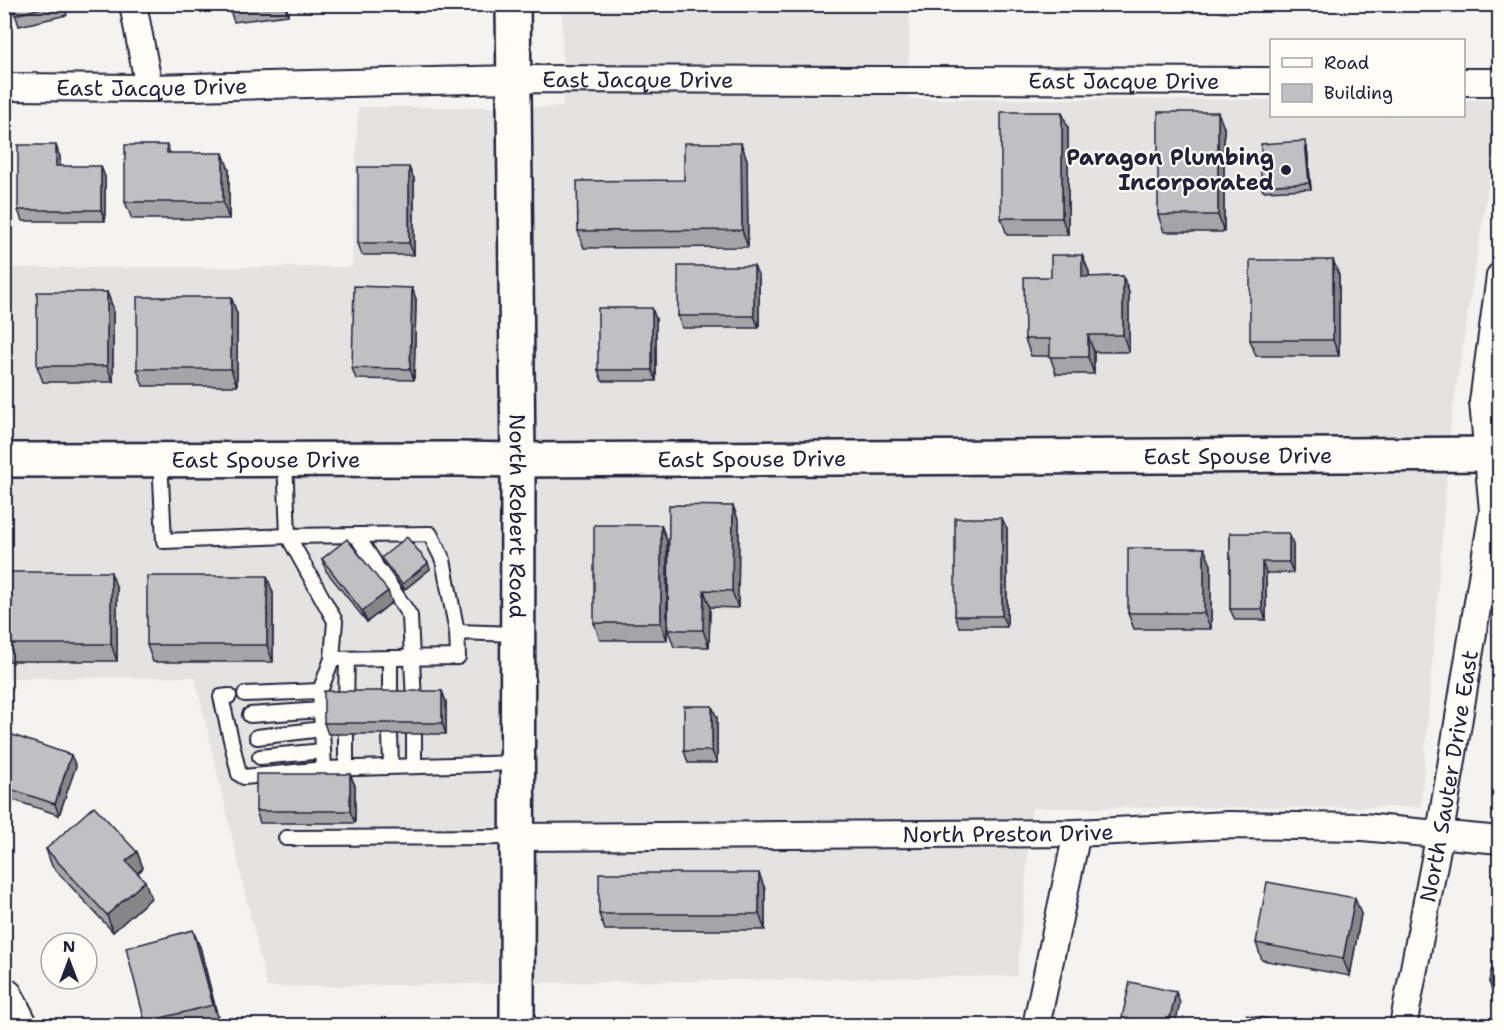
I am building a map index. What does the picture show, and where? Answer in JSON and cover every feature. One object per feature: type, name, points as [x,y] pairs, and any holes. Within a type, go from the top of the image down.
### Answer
[{"type":"main road","name":"North Robert Road","points":[[513,4],[518,460],[517,1026]]},
{"type":"main road","name":"East Spouse Drive","points":[[4,460],[518,460],[1493,454]]},
{"type":"street","points":[[133,4],[148,88]]},
{"type":"street","name":"East Jacque Drive","points":[[4,87],[148,88],[514,79],[1270,81]]},
{"type":"street","points":[[1465,82],[1500,82]]},
{"type":"street","name":"North Sauter Drive East","points":[[1403,1026],[1440,833],[1493,511],[1493,454],[1483,402],[1500,276]]},
{"type":"street","name":"North Preston Drive","points":[[516,837],[1077,833],[1228,825],[1363,827],[1500,840]]},
{"type":"street","points":[[1036,1026],[1077,833]]},
{"type":"street","points":[[4,990],[9,994],[25,1026]]},
{"type":"lane","points":[[160,459],[164,541],[430,534],[443,560],[456,632],[458,657],[332,659]]},
{"type":"lane","points":[[285,459],[288,536],[335,621],[332,659],[320,691],[324,769]]},
{"type":"lane","points":[[356,535],[410,616],[414,702]]},
{"type":"lane","points":[[456,632],[517,634]]},
{"type":"lane","points":[[346,702],[347,658]]},
{"type":"lane","points":[[390,658],[390,702]]},
{"type":"lane","points":[[245,694],[320,691]]},
{"type":"lane","points":[[230,696],[221,698],[230,716],[236,740],[239,774],[244,777],[324,769],[516,763]]},
{"type":"lane","points":[[250,715],[321,710]]},
{"type":"lane","points":[[257,737],[322,729]]},
{"type":"lane","points":[[346,734],[346,768]]},
{"type":"lane","points":[[390,734],[391,766]]},
{"type":"lane","points":[[414,734],[414,765]]},
{"type":"lane","points":[[260,758],[323,751]]},
{"type":"lane","points":[[286,838],[516,837]]},
{"type":"shaded area","points":[[562,5],[910,5],[908,99],[1270,100],[1270,117],[1465,117],[1465,100],[1499,100],[1499,118],[1451,420],[1421,807],[1032,808],[1017,976],[267,987],[195,677],[5,678],[4,268],[352,267],[358,107],[563,107]]},
{"type":"building","points":[[4,4],[7,4],[10,15],[4,16]]},
{"type":"building","points":[[12,4],[57,4],[15,15]]},
{"type":"building","points":[[1001,112],[1062,112],[1062,218],[1001,218]]},
{"type":"building","points":[[1158,112],[1218,112],[1218,215],[1158,215]]},
{"type":"building","name":"Paragon Plumbing Incorporated","points":[[1305,141],[1309,183],[1261,186],[1261,144]]},
{"type":"building","points":[[684,143],[741,143],[742,230],[578,231],[577,181],[684,180]]},
{"type":"building","points":[[18,145],[56,145],[56,166],[101,166],[101,210],[18,210]]},
{"type":"building","points":[[125,145],[167,145],[167,153],[223,153],[223,202],[125,202]]},
{"type":"building","points":[[358,167],[409,167],[409,243],[358,243]]},
{"type":"building","points":[[1051,255],[1082,255],[1082,277],[1123,276],[1123,335],[1088,335],[1088,357],[1050,357],[1050,339],[1025,339],[1024,277],[1051,277]]},
{"type":"building","points":[[1250,260],[1333,260],[1333,340],[1250,340]]},
{"type":"building","points":[[678,266],[754,266],[754,316],[678,316]]},
{"type":"building","points":[[354,286],[412,288],[410,369],[352,368]]},
{"type":"building","points":[[37,292],[107,292],[107,366],[37,366]]},
{"type":"building","points":[[137,297],[231,297],[231,369],[137,369]]},
{"type":"building","points":[[598,308],[652,308],[652,370],[598,370]]},
{"type":"building","points":[[669,505],[733,506],[732,591],[704,590],[703,630],[668,630]]},
{"type":"building","points":[[955,518],[1002,518],[1002,616],[955,616]]},
{"type":"building","points":[[594,525],[661,525],[661,623],[594,623]]},
{"type":"building","points":[[1230,533],[1289,533],[1289,562],[1262,562],[1262,609],[1230,609]]},
{"type":"building","points":[[407,537],[428,563],[402,584],[381,558]]},
{"type":"building","points":[[347,539],[388,591],[362,611],[322,559]]},
{"type":"building","points":[[1128,548],[1204,548],[1204,613],[1128,613]]},
{"type":"building","points":[[4,572],[111,572],[111,644],[4,644]]},
{"type":"building","points":[[147,576],[267,576],[267,645],[147,645]]},
{"type":"building","points":[[324,691],[442,691],[442,723],[324,723]]},
{"type":"building","points":[[684,706],[712,706],[712,751],[684,751]]},
{"type":"building","points":[[4,732],[71,755],[55,804],[4,787]]},
{"type":"building","points":[[256,774],[350,774],[350,811],[256,811]]},
{"type":"building","points":[[94,806],[137,852],[126,861],[145,881],[107,915],[46,849]]},
{"type":"building","points":[[599,873],[759,873],[759,914],[599,914]]},
{"type":"building","points":[[1267,882],[1355,898],[1343,959],[1256,943]]},
{"type":"building","points":[[193,930],[213,1005],[145,1022],[126,948]]},
{"type":"building","points":[[1500,932],[1500,984],[1489,982]]},
{"type":"building","points":[[1130,982],[1176,992],[1168,1026],[1120,1026]]},
{"type":"building","points":[[1500,1001],[1500,1026],[1495,1026]]},
{"type":"building","points":[[1246,1015],[1301,1025],[1301,1026],[1244,1026]]},
{"type":"place","name":"Paragon Plumbing Incorporated","points":[[1286,170]]}]
